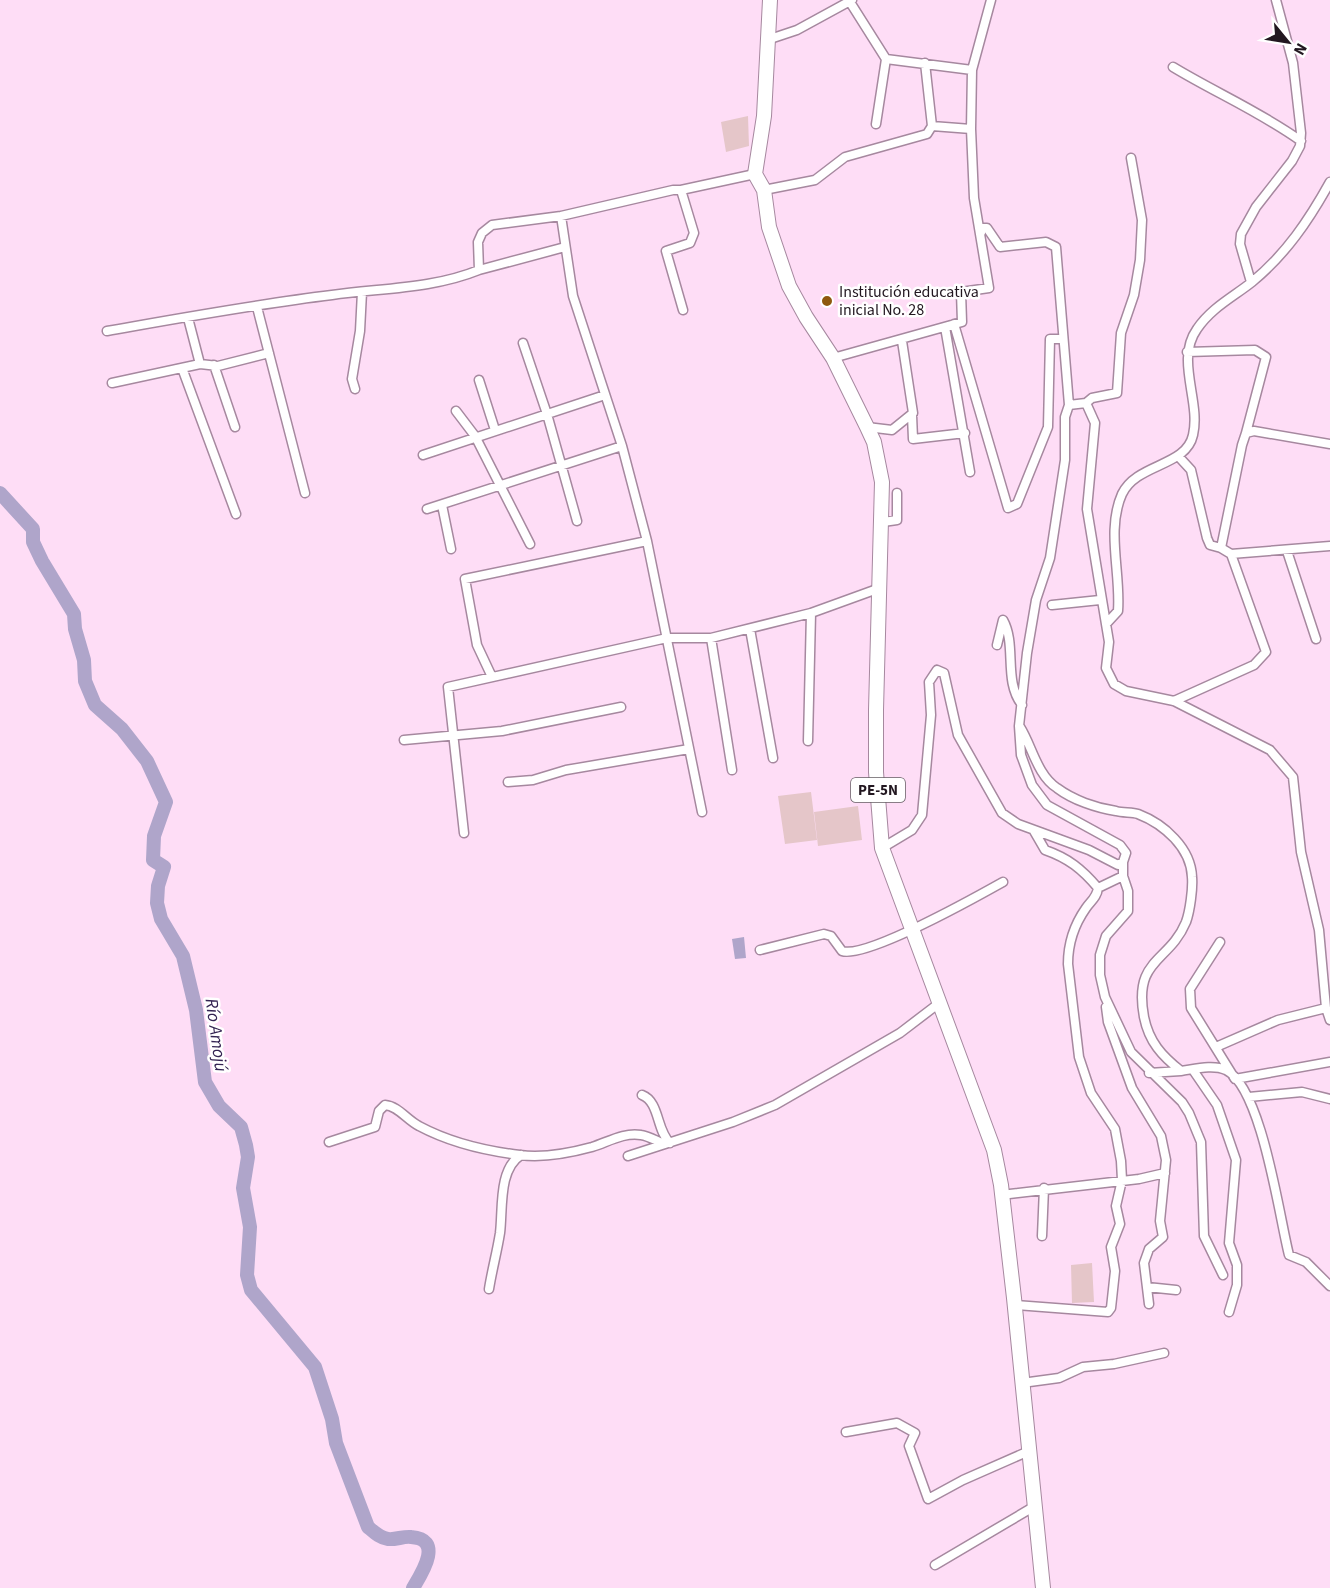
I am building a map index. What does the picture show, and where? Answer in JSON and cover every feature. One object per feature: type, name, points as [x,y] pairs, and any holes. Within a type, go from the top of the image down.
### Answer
[{"type":"highway","points":[[755,174],[764,116],[770,39],[770,0]]},
{"type":"highway","name":"PE-5N","points":[[755,174],[764,190],[769,226],[789,286],[833,358],[867,427],[879,459],[883,522],[876,754],[882,848],[938,1004],[981,1111],[993,1150],[1015,1305],[1043,1588]]},
{"type":"street","points":[[987,264],[974,198],[971,129],[972,70],[991,0]]},
{"type":"street","points":[[1251,282],[1240,244],[1241,234],[1256,207],[1292,161],[1301,141],[1293,63],[1276,0]]},
{"type":"street","points":[[770,39],[797,30],[851,1],[886,58],[876,124]]},
{"type":"street","points":[[886,58],[972,70]]},
{"type":"street","points":[[764,190],[815,180],[845,157],[927,134],[932,126],[926,63]]},
{"type":"street","points":[[1173,67],[1206,87],[1268,117],[1301,141]]},
{"type":"street","points":[[932,126],[971,129]]},
{"type":"street","points":[[1069,405],[1086,403],[1092,398],[1117,393],[1121,333],[1134,295],[1141,250],[1142,220],[1131,158]]},
{"type":"street","points":[[479,270],[478,242],[482,233],[492,225],[561,216],[755,174]]},
{"type":"street","points":[[1106,624],[1118,611],[1114,558],[1117,509],[1124,491],[1146,470],[1179,457],[1192,438],[1196,413],[1187,352],[1196,330],[1213,310],[1280,257],[1311,217],[1330,182]]},
{"type":"street","points":[[681,190],[694,233],[690,243],[666,251],[683,310]]},
{"type":"street","points":[[561,216],[573,296],[622,446],[647,541],[702,812]]},
{"type":"street","points":[[833,358],[902,341],[962,322],[961,292],[989,288],[980,228],[987,228],[999,247],[1046,242],[1056,247],[1069,405],[1065,417],[1065,460],[1050,558],[1036,600],[1019,726],[1021,755],[1032,785],[1047,805],[1120,845],[1126,853],[1123,862],[1123,876],[1128,891],[1128,911],[1106,936],[1100,955],[1100,975],[1108,1022],[1132,1088],[1161,1136],[1166,1160],[1160,1221],[1163,1237],[1149,1249],[1144,1263],[1149,1304]]},
{"type":"street","points":[[107,331],[257,307],[426,285],[565,247]]},
{"type":"street","points":[[355,389],[352,379],[360,331],[362,292]]},
{"type":"street","points":[[257,307],[305,493]]},
{"type":"street","points":[[188,318],[200,364]]},
{"type":"street","points":[[950,326],[1008,508],[1017,504],[1048,426],[1050,339],[1062,339]]},
{"type":"street","points":[[950,326],[970,472]]},
{"type":"street","points":[[902,341],[913,409],[913,439],[965,433]]},
{"type":"street","points":[[523,344],[547,414],[577,521]]},
{"type":"street","points":[[1187,352],[1255,350],[1266,357],[1242,445],[1221,548]]},
{"type":"street","points":[[112,384],[200,364],[214,365],[269,353]]},
{"type":"street","points":[[214,365],[235,427]]},
{"type":"street","points":[[182,368],[236,514]]},
{"type":"street","points":[[479,380],[495,430]]},
{"type":"street","points":[[423,455],[605,395]]},
{"type":"street","points":[[1086,403],[1095,423],[1087,509],[1100,600],[1109,642],[1106,668],[1114,684],[1126,691],[1174,701],[1270,750],[1293,777],[1301,852],[1319,930],[1326,1008],[1330,1020]]},
{"type":"street","points":[[456,411],[475,436],[530,544]]},
{"type":"street","points":[[867,427],[892,430],[912,416]]},
{"type":"street","points":[[1246,434],[1254,431],[1330,444]]},
{"type":"street","points":[[428,509],[502,487],[622,446]]},
{"type":"street","points":[[1179,457],[1191,470],[1210,545],[1232,554],[1330,546]]},
{"type":"street","points":[[883,522],[897,520],[897,493]]},
{"type":"street","points":[[442,505],[451,549]]},
{"type":"street","points":[[492,677],[477,645],[465,579],[647,541]]},
{"type":"street","points":[[1287,551],[1316,639]]},
{"type":"street","points":[[1174,701],[1254,665],[1266,652],[1232,554]]},
{"type":"street","points":[[464,833],[448,687],[667,638],[711,638],[811,613],[880,588]]},
{"type":"street","points":[[1052,605],[1100,600]]},
{"type":"street","points":[[808,741],[811,613]]},
{"type":"street","points":[[997,645],[1004,620],[1010,643],[1013,685],[1022,705]]},
{"type":"street","points":[[750,629],[773,758]]},
{"type":"street","points":[[711,638],[732,770]]},
{"type":"street","points":[[882,848],[912,830],[922,815],[931,726],[929,682],[937,670],[944,673],[958,735],[1002,813],[1034,831],[1089,850],[1118,865],[1123,862]]},
{"type":"street","points":[[404,740],[502,731],[621,707]]},
{"type":"street","points":[[1019,726],[1046,779],[1056,788],[1075,799],[1113,811],[1138,814],[1181,844],[1192,876],[1186,922],[1153,963],[1143,982],[1140,997],[1147,1035],[1162,1056],[1181,1071]]},
{"type":"street","points":[[508,782],[533,780],[566,770],[689,749]]},
{"type":"street","points":[[1034,831],[1045,850],[1065,857],[1079,866],[1098,888]]},
{"type":"street","points":[[1098,888],[1123,876]]},
{"type":"street","points":[[760,950],[825,934],[842,951],[850,952],[896,937],[951,911],[1003,882]]},
{"type":"street","points":[[1015,1305],[1108,1312],[1111,1308],[1115,1271],[1111,1247],[1120,1224],[1116,1206],[1122,1180],[1121,1161],[1115,1129],[1091,1093],[1079,1057],[1068,964],[1068,953],[1076,924],[1097,894],[1098,888]]},
{"type":"street","points":[[1220,942],[1190,989],[1191,1008],[1234,1079]]},
{"type":"street","points":[[1105,998],[1131,1052],[1149,1073],[1182,1102],[1201,1142],[1204,1236],[1223,1275]]},
{"type":"street","points":[[628,1155],[733,1122],[775,1105],[900,1033],[938,1004]]},
{"type":"street","points":[[1216,1047],[1278,1020],[1326,1008]]},
{"type":"street","points":[[1234,1079],[1330,1062]]},
{"type":"street","points":[[1149,1073],[1214,1067],[1228,1071],[1249,1097],[1268,1160],[1289,1255],[1306,1262],[1330,1286]]},
{"type":"street","points":[[1193,1070],[1217,1105],[1236,1160],[1229,1243],[1237,1265],[1237,1285],[1229,1312]]},
{"type":"street","points":[[1249,1097],[1302,1092],[1330,1099]]},
{"type":"street","points":[[642,1095],[652,1103],[666,1143]]},
{"type":"street","points":[[329,1142],[375,1126],[379,1111],[385,1105],[393,1106],[406,1119],[430,1131],[476,1146],[521,1155],[542,1156],[591,1147],[630,1135],[642,1135],[666,1143]]},
{"type":"street","points":[[489,1289],[500,1232],[500,1210],[507,1172],[512,1161],[521,1155]]},
{"type":"street","points":[[1001,1195],[1165,1173]]},
{"type":"street","points":[[1042,1236],[1044,1188]]},
{"type":"street","points":[[1147,1287],[1176,1290]]},
{"type":"street","points":[[1022,1383],[1059,1378],[1083,1367],[1114,1364],[1164,1353]]},
{"type":"street","points":[[846,1432],[897,1423],[915,1433],[909,1446],[928,1499],[963,1480],[1029,1451]]},
{"type":"street","points":[[935,1565],[1035,1506]]},
{"type":"shaded area","points":[[748,116],[749,146],[726,152],[721,122]]},
{"type":"shaded area","points":[[811,792],[817,840],[785,844],[778,796]]},
{"type":"shaded area","points":[[858,806],[862,840],[818,846],[814,812]]},
{"type":"shaded area","points":[[744,937],[746,958],[735,959],[732,939]]},
{"type":"shaded area","points":[[1092,1263],[1094,1302],[1072,1303],[1071,1265]]},
{"type":"waterway","name":"Río Amojú","points":[[0,493],[33,529],[33,542],[42,561],[74,614],[75,629],[84,660],[85,681],[95,705],[122,729],[147,761],[166,802],[154,836],[153,860],[164,867],[158,886],[157,903],[161,919],[183,956],[196,1010],[205,1082],[219,1106],[241,1127],[246,1145],[248,1157],[243,1188],[250,1227],[247,1275],[251,1290],[315,1367],[332,1419],[336,1443],[368,1527],[385,1538],[411,1537],[421,1539],[426,1544],[429,1550],[428,1558],[413,1588]]},
{"type":"place","name":"Institución educativa inicial No. 28","points":[[827,301]]}]
